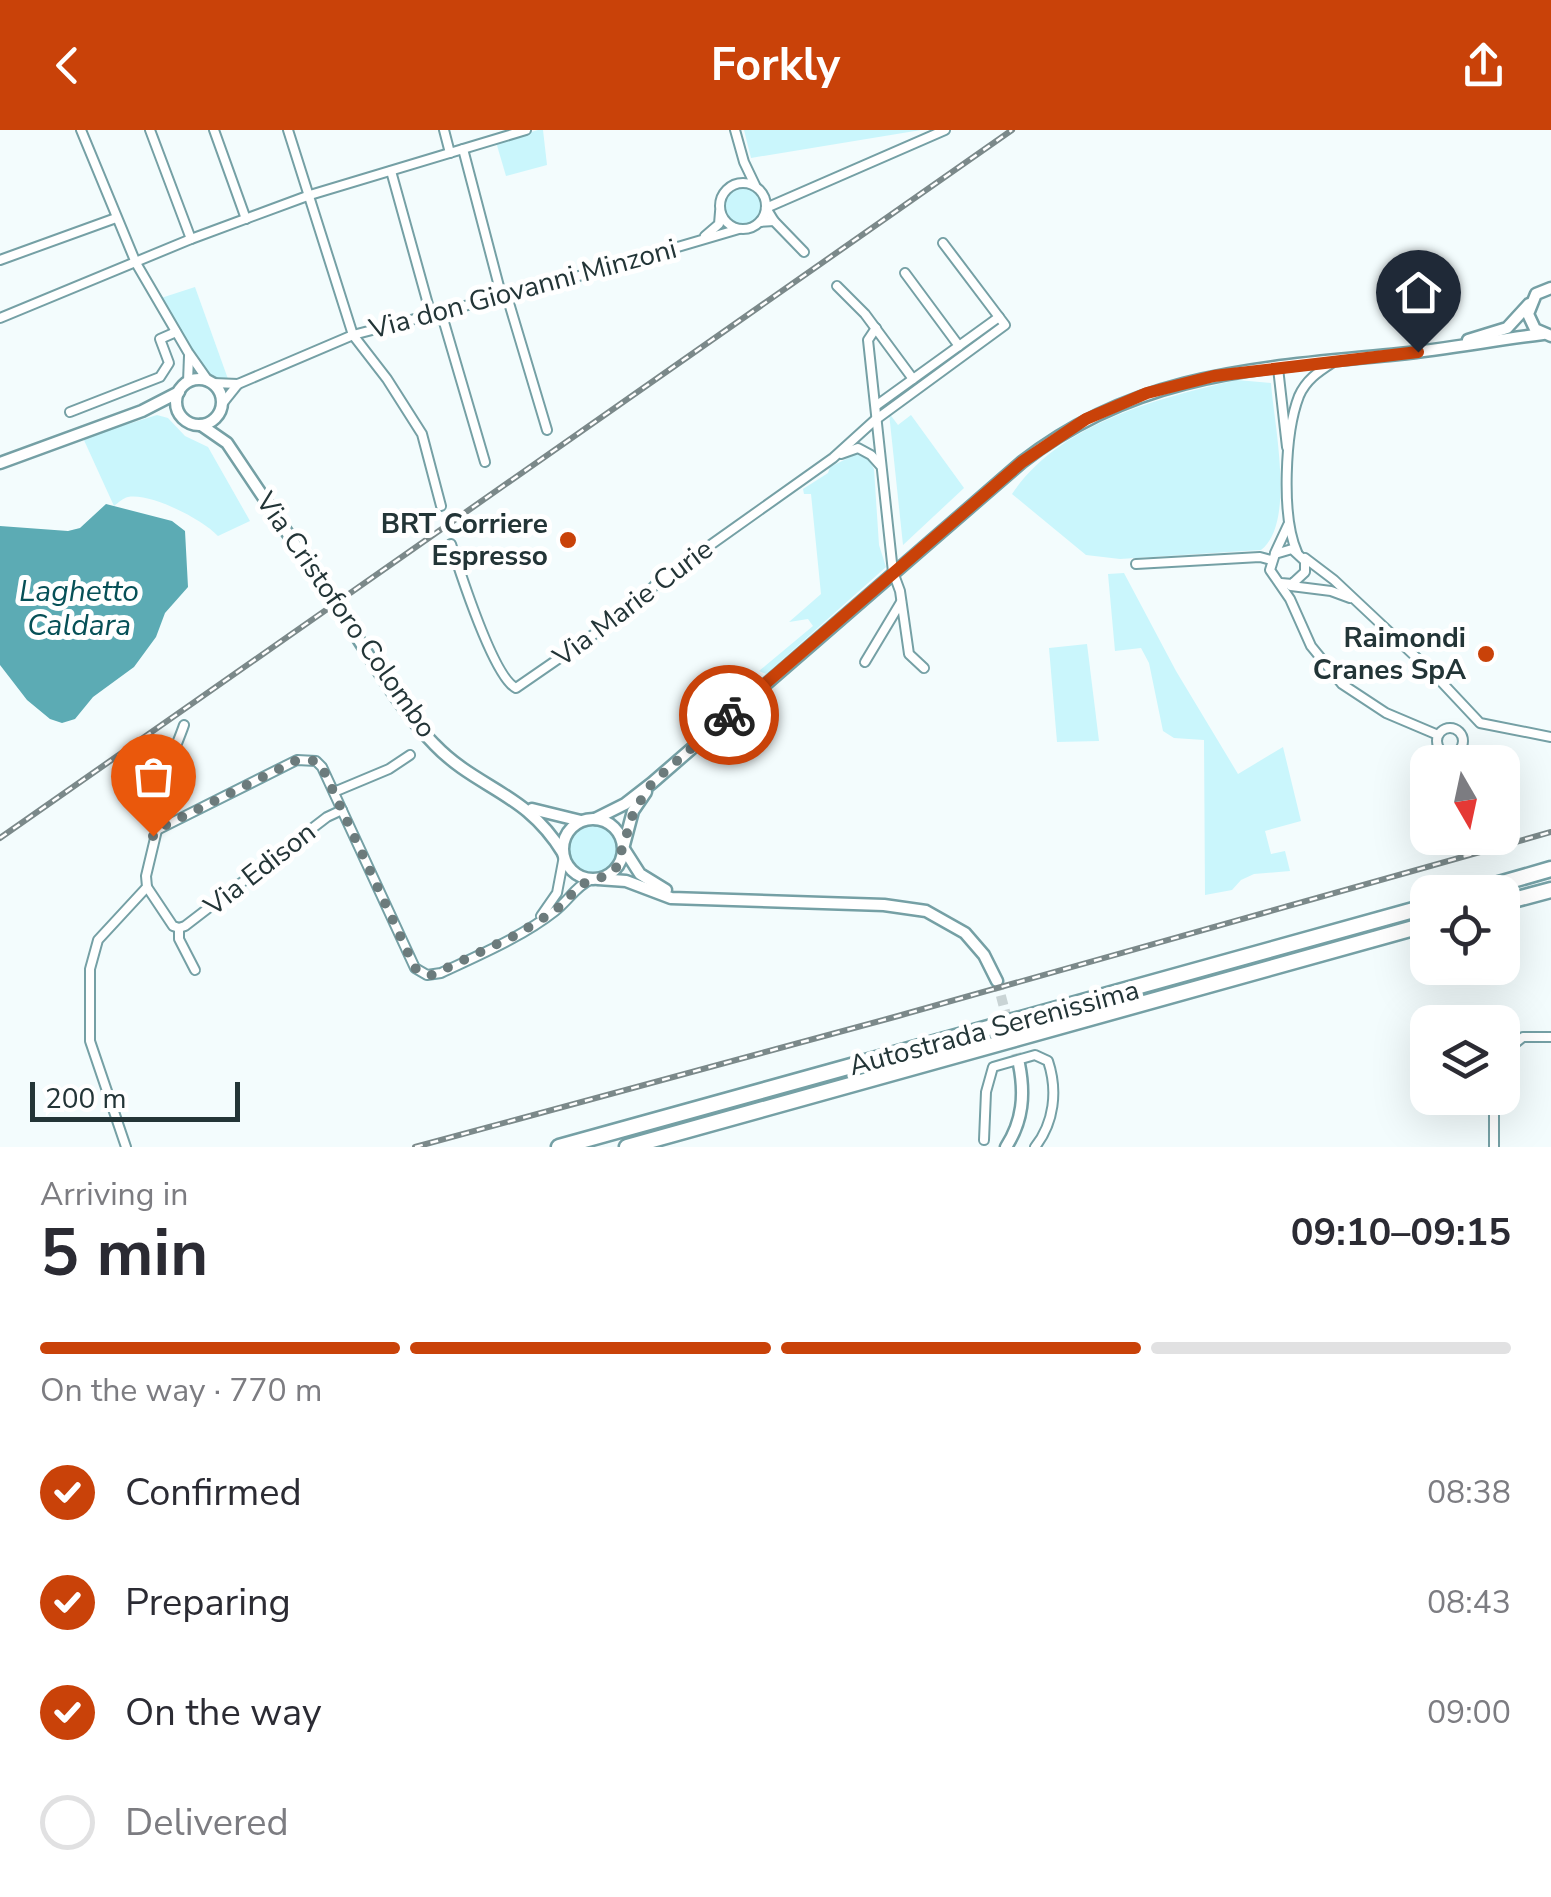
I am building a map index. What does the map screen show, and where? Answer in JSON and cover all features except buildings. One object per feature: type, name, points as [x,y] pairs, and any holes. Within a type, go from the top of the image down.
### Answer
[{"type":"highway","points":[[1520,877],[1551,868]]},
{"type":"highway","points":[[1520,898],[1551,890]]},
{"type":"highway","name":"Autostrada Serenissima","points":[[559,1147],[1410,911]]},
{"type":"highway","name":"Autostrada Serenissima","points":[[627,1147],[1410,929]]},
{"type":"street","points":[[81,130],[136,263],[188,352],[218,389],[221,408]]},
{"type":"street","points":[[150,130],[191,239]]},
{"type":"street","points":[[214,130],[246,219]]},
{"type":"street","points":[[288,130],[354,335],[422,434],[442,506]]},
{"type":"street","points":[[444,130],[450,154]]},
{"type":"street","points":[[485,130],[488,142]]},
{"type":"street","points":[[0,318],[310,195],[526,130]]},
{"type":"street","points":[[735,130],[744,162],[766,208],[804,252]]},
{"type":"street","points":[[760,222],[766,208],[941,133]]},
{"type":"street","points":[[463,149],[546,430]]},
{"type":"street","points":[[744,162],[742,178],[724,195],[720,209],[726,222],[748,229],[760,222],[774,221]]},
{"type":"street","points":[[391,171],[431,315]]},
{"type":"street","points":[[734,186],[747,184],[758,188]]},
{"type":"street","name":"Via don Giovanni Minzoni","points":[[692,242],[716,230],[720,209]]},
{"type":"street","points":[[0,260],[116,218]]},
{"type":"street","name":"Via don Giovanni Minzoni","points":[[238,384],[354,335],[739,229]]},
{"type":"street","points":[[877,404],[999,317],[944,244]]},
{"type":"street","points":[[905,273],[965,354]]},
{"type":"street","points":[[837,286],[876,328],[917,390]]},
{"type":"street","points":[[1418,352],[1507,328],[1536,294],[1550,287]]},
{"type":"street","points":[[1530,304],[1529,320],[1547,335]]},
{"type":"street","points":[[441,312],[485,462]]},
{"type":"street","name":"Via Marie Curie","points":[[451,544],[494,658],[506,682],[516,688],[632,608],[657,583],[833,458],[877,418],[1005,326],[999,317]]},
{"type":"street","points":[[876,328],[868,340],[893,572],[902,602],[909,654],[924,668]]},
{"type":"street","points":[[70,412],[160,377],[169,363],[160,339],[176,332]]},
{"type":"street","points":[[531,926],[557,893],[567,834],[582,821],[596,819],[625,804],[652,783],[1022,462],[1086,419],[1126,400],[1172,386],[1336,360],[1547,335]]},
{"type":"street","points":[[188,352],[188,382]]},
{"type":"street","points":[[1288,461],[1299,397],[1314,374],[1336,360]]},
{"type":"street","points":[[1278,368],[1288,461],[1289,516],[1286,533],[1273,557],[1272,576],[1306,589],[1338,593],[1358,603]]},
{"type":"street","points":[[0,464],[142,411],[178,392],[188,382],[238,384]]},
{"type":"street","points":[[142,411],[159,408],[202,425],[213,421],[238,384]]},
{"type":"street","points":[[178,392],[176,404],[180,415]]},
{"type":"street","name":"Via Cristoforo Colombo","points":[[221,408],[227,444]]},
{"type":"street","name":"Via Cristoforo Colombo","points":[[202,425],[227,444],[435,746],[527,807],[548,828],[563,855]]},
{"type":"street","points":[[833,458],[878,434]]},
{"type":"street","points":[[858,448],[872,454],[881,466]]},
{"type":"street","points":[[1289,516],[1306,566],[1290,584],[1292,602],[1311,646],[1342,684],[1372,706],[1438,735]]},
{"type":"street","points":[[1136,564],[1273,557],[1286,549],[1300,553],[1358,603],[1480,723],[1551,737]]},
{"type":"street","points":[[1290,584],[1292,602]]},
{"type":"street","points":[[1292,602],[1297,592],[1306,589]]},
{"type":"street","points":[[865,662],[902,602]]},
{"type":"street","points":[[184,725],[156,805],[156,830],[146,876],[147,887],[173,926],[179,928],[179,939],[195,970]]},
{"type":"street","points":[[334,792],[389,769],[410,755]]},
{"type":"street","points":[[156,830],[297,760],[313,760],[322,767],[415,968],[422,974],[441,973],[531,926],[556,910],[578,887],[616,868],[634,811],[652,783]]},
{"type":"street","name":"Via Cristoforo Colombo","points":[[527,807],[582,821]]},
{"type":"street","name":"Via Edison","points":[[179,928],[342,810]]},
{"type":"street","points":[[596,819],[614,827],[640,874],[680,898]]},
{"type":"street","points":[[563,855],[574,872],[680,898],[884,905],[926,911],[966,933],[984,955],[996,981]]},
{"type":"street","points":[[126,1147],[90,1040],[90,970],[98,940],[147,887]]},
{"type":"street","points":[[1520,1040],[1551,1037]]},
{"type":"street","points":[[984,1140],[986,1092],[994,1067],[1036,1054],[1048,1062],[1053,1101],[1049,1124],[1035,1147]]},
{"type":"street","points":[[1006,1147],[1022,1104],[1019,1064]]},
{"type":"street","points":[[1494,1115],[1494,1147]]},
{"type":"shaded area","points":[[543,130],[547,165],[506,176],[496,142]]},
{"type":"shaded area","points":[[744,130],[921,130],[751,158]]},
{"type":"shaded area","points":[[743,188],[756,193],[761,206],[756,219],[743,224],[730,219],[725,206],[730,193]]},
{"type":"shaded area","points":[[195,287],[227,382],[212,380],[201,370],[158,299]]},
{"type":"shaded area","points":[[1237,380],[1271,383],[1280,496],[1272,537],[1261,550],[1120,559],[1086,555],[1012,494],[1032,469],[1083,431],[1144,405]]},
{"type":"shaded area","points":[[889,413],[898,425],[911,415],[964,488],[903,545]]},
{"type":"shaded area","points":[[157,415],[168,418],[185,436],[208,447],[250,521],[218,536],[189,515],[150,499],[128,497],[114,506],[83,438]]},
{"type":"shaded area","points":[[856,454],[868,458],[874,469],[879,545],[886,567],[766,674],[759,671],[813,626],[808,619],[789,622],[821,594],[811,494],[804,494],[803,489],[828,473],[830,467]]},
{"type":"shaded area","points":[[1124,573],[1176,671],[1238,774],[1283,747],[1301,821],[1265,831],[1271,854],[1285,851],[1290,871],[1254,874],[1232,890],[1205,895],[1204,740],[1174,738],[1163,731],[1149,663],[1141,648],[1115,651],[1108,574]]},
{"type":"shaded area","points":[[1087,644],[1099,741],[1057,742],[1049,648]]},
{"type":"shaded area","points":[[593,823],[611,831],[619,849],[611,867],[593,875],[575,867],[567,849],[575,831]]},
{"type":"water","name":"Laghetto Caldara","points":[[106,504],[172,521],[185,531],[188,587],[165,613],[156,637],[134,667],[93,697],[75,719],[62,723],[50,719],[27,700],[0,665],[0,526],[68,531],[80,528]]},
{"type":"tunnel","points":[[997,981],[1019,1064]]},
{"type":"railway","points":[[0,838],[1012,130]]},
{"type":"railway","points":[[415,1147],[1551,832]]},
{"type":"way so far","points":[[153,836],[156,830],[297,760],[316,761],[415,968],[432,975],[518,934],[556,910],[582,884],[616,868],[622,860],[634,811],[652,783],[729,715]]},
{"type":"place","name":"BRT Corriere Espresso","points":[[568,540]]},
{"type":"place","name":"Raimondi Cranes SpA","points":[[1486,654]]},
{"type":"route","points":[[729,715],[1022,462],[1106,408],[1214,376],[1418,352]]}]
